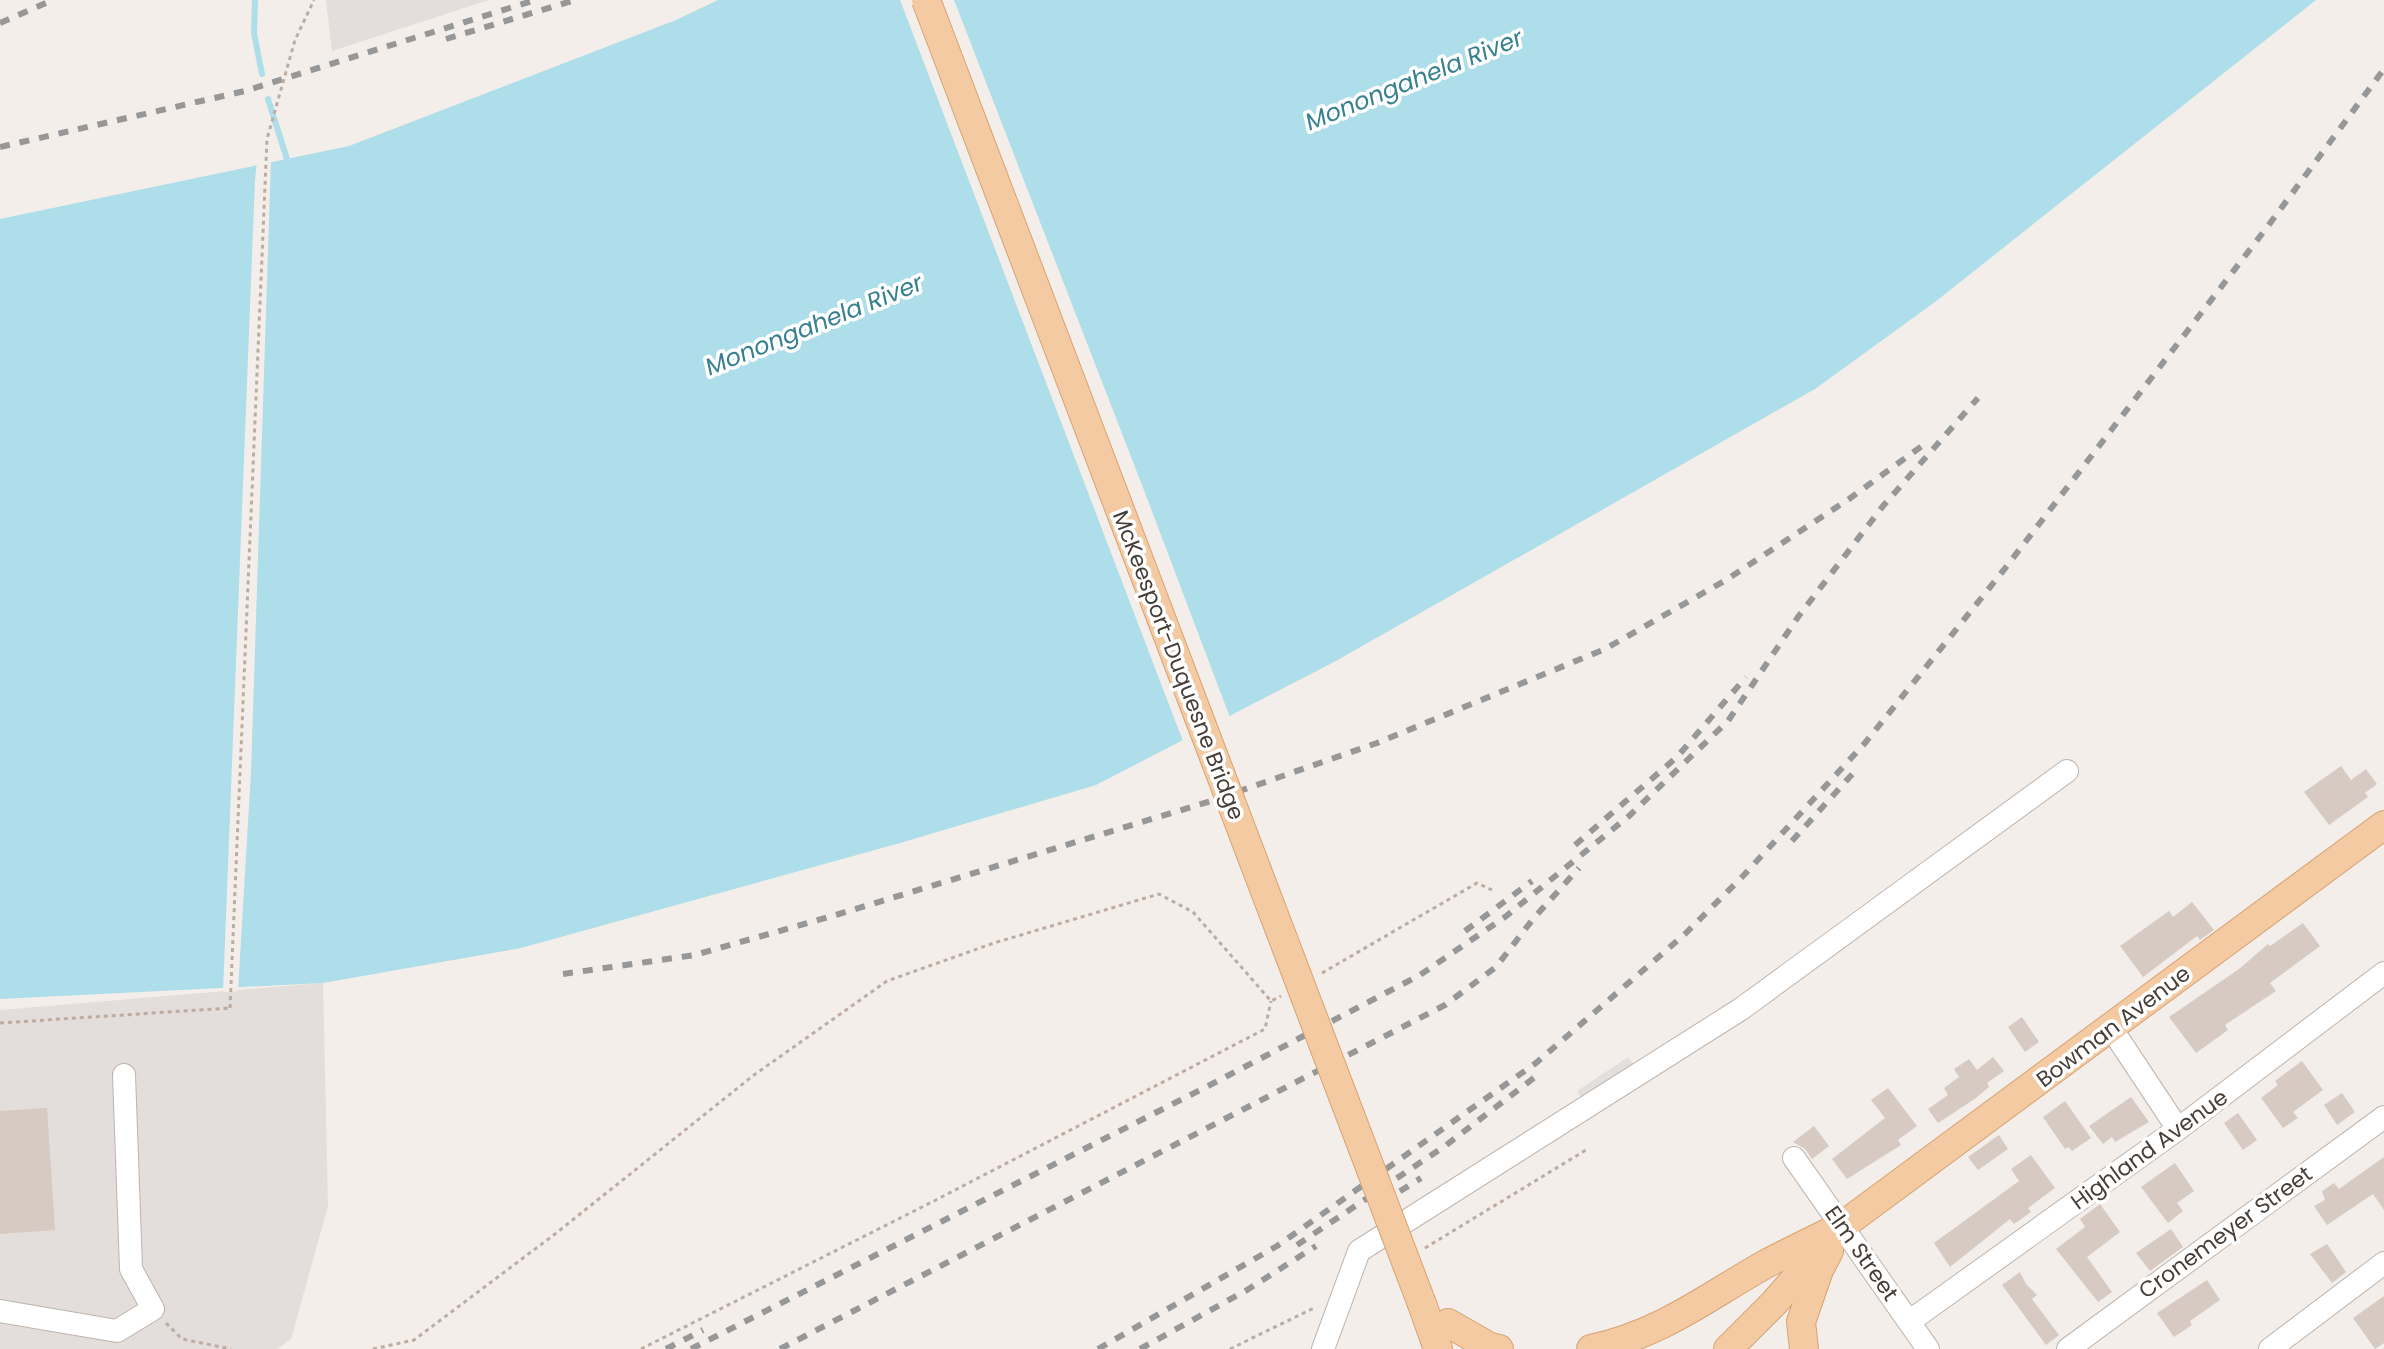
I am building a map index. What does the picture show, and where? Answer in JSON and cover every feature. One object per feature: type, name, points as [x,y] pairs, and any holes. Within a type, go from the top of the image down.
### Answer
[{"type":"main road","name":"McKeesport-Duquesne Bridge","points":[[926,0],[1434,1326]]},
{"type":"main road","name":"McKeesport-Duquesne Bridge","points":[[943,0],[1434,1326]]},
{"type":"main road","name":"Bowman Avenue","points":[[1842,1226],[2384,825]]},
{"type":"main road","points":[[1792,1349],[1802,1335],[1819,1270],[1842,1226]]},
{"type":"main road","points":[[1591,1349],[1620,1343],[1687,1313],[1763,1266],[1842,1226]]},
{"type":"main road","points":[[1728,1349],[1842,1226]]},
{"type":"main road","points":[[1434,1326],[1458,1349]]},
{"type":"main road","points":[[1434,1326],[1499,1349]]},
{"type":"street","points":[[1323,1349],[1359,1251],[1741,1009],[2067,771]]},
{"type":"street","name":"Highland Avenue","points":[[1910,1321],[2178,1129],[2384,973]]},
{"type":"street","points":[[2111,1028],[2178,1129]]},
{"type":"street","points":[[0,1311],[117,1331],[153,1309],[131,1269],[124,1075]]},
{"type":"street","name":"Cronemeyer Street","points":[[2068,1349],[2384,1117]]},
{"type":"street","name":"Elm Street","points":[[1794,1158],[1928,1349]]},
{"type":"street","points":[[2270,1349],[2384,1263]]},
{"type":"path","points":[[0,1023],[230,1008],[267,139],[295,40],[314,0]]},
{"type":"path","points":[[1311,979],[1477,883],[1492,890]]},
{"type":"path","points":[[373,1349],[414,1340],[555,1234],[754,1075],[887,981],[994,943],[1159,894],[1193,912],[1271,1001]]},
{"type":"path","points":[[641,1349],[1265,1029],[1271,1001],[1284,994]]},
{"type":"path","points":[[153,1309],[182,1339],[231,1349]]},
{"type":"shaded area","points":[[326,0],[489,0],[332,51]]},
{"type":"shaded area","points":[[323,983],[328,1206],[291,1339],[277,1349],[0,1349],[0,1010]]},
{"type":"shaded area","points":[[1628,1057],[1638,1070],[1585,1104],[1577,1091]]},
{"type":"water","name":"Monongahela River","points":[[718,0],[2316,0],[1935,302],[1815,389],[1334,662],[1096,785],[521,948],[323,983],[0,999],[0,219],[349,146],[676,20]]},
{"type":"pier","points":[[900,0],[954,0],[1142,485],[1231,720],[1184,744]]},
{"type":"pier","points":[[271,158],[251,772],[238,991],[223,992],[255,180],[257,161]]},
{"type":"building","points":[[2341,766],[2351,780],[2366,769],[2377,784],[2365,793],[2368,797],[2329,825],[2304,792]]},
{"type":"building","points":[[2192,902],[2214,930],[2200,940],[2197,936],[2143,977],[2120,946],[2169,911],[2173,917]]},
{"type":"building","points":[[2303,923],[2320,946],[2270,983],[2276,991],[2225,1025],[2228,1030],[2196,1053],[2169,1017],[2239,969],[2268,944],[2270,946]]},
{"type":"building","points":[[2022,1017],[2039,1042],[2025,1052],[2008,1027]]},
{"type":"building","points":[[1993,1057],[2004,1071],[1987,1083],[1989,1087],[1976,1098],[1938,1123],[1928,1109],[1948,1095],[1944,1088],[1959,1077],[1954,1069],[1969,1059],[1977,1070]]},
{"type":"building","points":[[2302,1061],[2323,1090],[2293,1112],[2298,1118],[2283,1128],[2261,1098],[2278,1085],[2275,1081]]},
{"type":"building","points":[[1888,1088],[1917,1126],[1898,1140],[1901,1145],[1847,1179],[1832,1159],[1885,1118],[1871,1100]]},
{"type":"building","points":[[2342,1093],[2355,1112],[2337,1125],[2324,1105]]},
{"type":"building","points":[[2131,1097],[2149,1122],[2115,1142],[2112,1137],[2103,1144],[2089,1126]]},
{"type":"building","points":[[2065,1101],[2091,1138],[2072,1151],[2068,1147],[2065,1149],[2043,1117]]},
{"type":"building","points":[[47,1108],[55,1230],[0,1234],[0,1111]]},
{"type":"building","points":[[2238,1113],[2257,1140],[2243,1150],[2224,1123]]},
{"type":"building","points":[[1814,1126],[1829,1146],[1812,1159],[1805,1149],[1793,1142]]},
{"type":"building","points":[[1999,1135],[2008,1149],[1978,1170],[1968,1157]]},
{"type":"building","points":[[2031,1155],[2055,1188],[2028,1208],[2031,1212],[2014,1224],[2010,1219],[1950,1267],[1934,1243],[2019,1181],[2011,1169]]},
{"type":"building","points":[[2384,1157],[2384,1210],[2373,1194],[2327,1225],[2314,1206],[2325,1200],[2322,1191],[2334,1183],[2339,1189]]},
{"type":"building","points":[[2175,1163],[2194,1191],[2177,1203],[2183,1211],[2168,1223],[2141,1187]]},
{"type":"building","points":[[2100,1204],[2120,1232],[2087,1257],[2112,1292],[2098,1302],[2056,1249],[2085,1227],[2080,1219]]},
{"type":"building","points":[[2171,1229],[2183,1247],[2150,1271],[2136,1253]]},
{"type":"building","points":[[2327,1244],[2346,1272],[2332,1283],[2310,1254]]},
{"type":"building","points":[[2020,1272],[2037,1295],[2032,1299],[2059,1335],[2046,1345],[2002,1285]]},
{"type":"building","points":[[2207,1280],[2220,1300],[2190,1321],[2192,1325],[2174,1337],[2157,1313]]},
{"type":"building","points":[[2384,1296],[2384,1343],[2375,1349],[2353,1318]]},
{"type":"waterway","points":[[255,0],[254,33],[262,74]]},
{"type":"waterway","points":[[268,99],[287,159]]},
{"type":"railway","points":[[0,23],[53,0]]},
{"type":"railway","points":[[0,147],[245,91],[535,0]]},
{"type":"railway","points":[[446,39],[575,0]]},
{"type":"railway","points":[[1098,1349],[1277,1246],[1536,1063],[1685,934],[1743,876],[1865,743],[2003,571],[2268,226],[2384,69]]},
{"type":"railway","points":[[691,1349],[1420,975],[1505,917],[1629,816],[1728,721],[1798,617],[1883,506],[1978,398]]},
{"type":"railway","points":[[563,974],[695,955],[1211,801],[1377,743],[1605,649],[1726,580],[1849,499],[1926,443]]},
{"type":"railway","points":[[1575,845],[1677,757],[1746,677]]},
{"type":"railway","points":[[1792,841],[1856,770]]},
{"type":"railway","points":[[780,1349],[1445,1005],[1496,967],[1533,919],[1579,868]]},
{"type":"railway","points":[[1465,931],[1532,881]]},
{"type":"railway","points":[[1297,1245],[1445,1146],[1539,1074]]},
{"type":"railway","points":[[1383,1202],[1421,1178]]},
{"type":"railway","points":[[1140,1349],[1247,1290],[1316,1246]]},
{"type":"railway","points":[[666,1349],[703,1330]]}]
